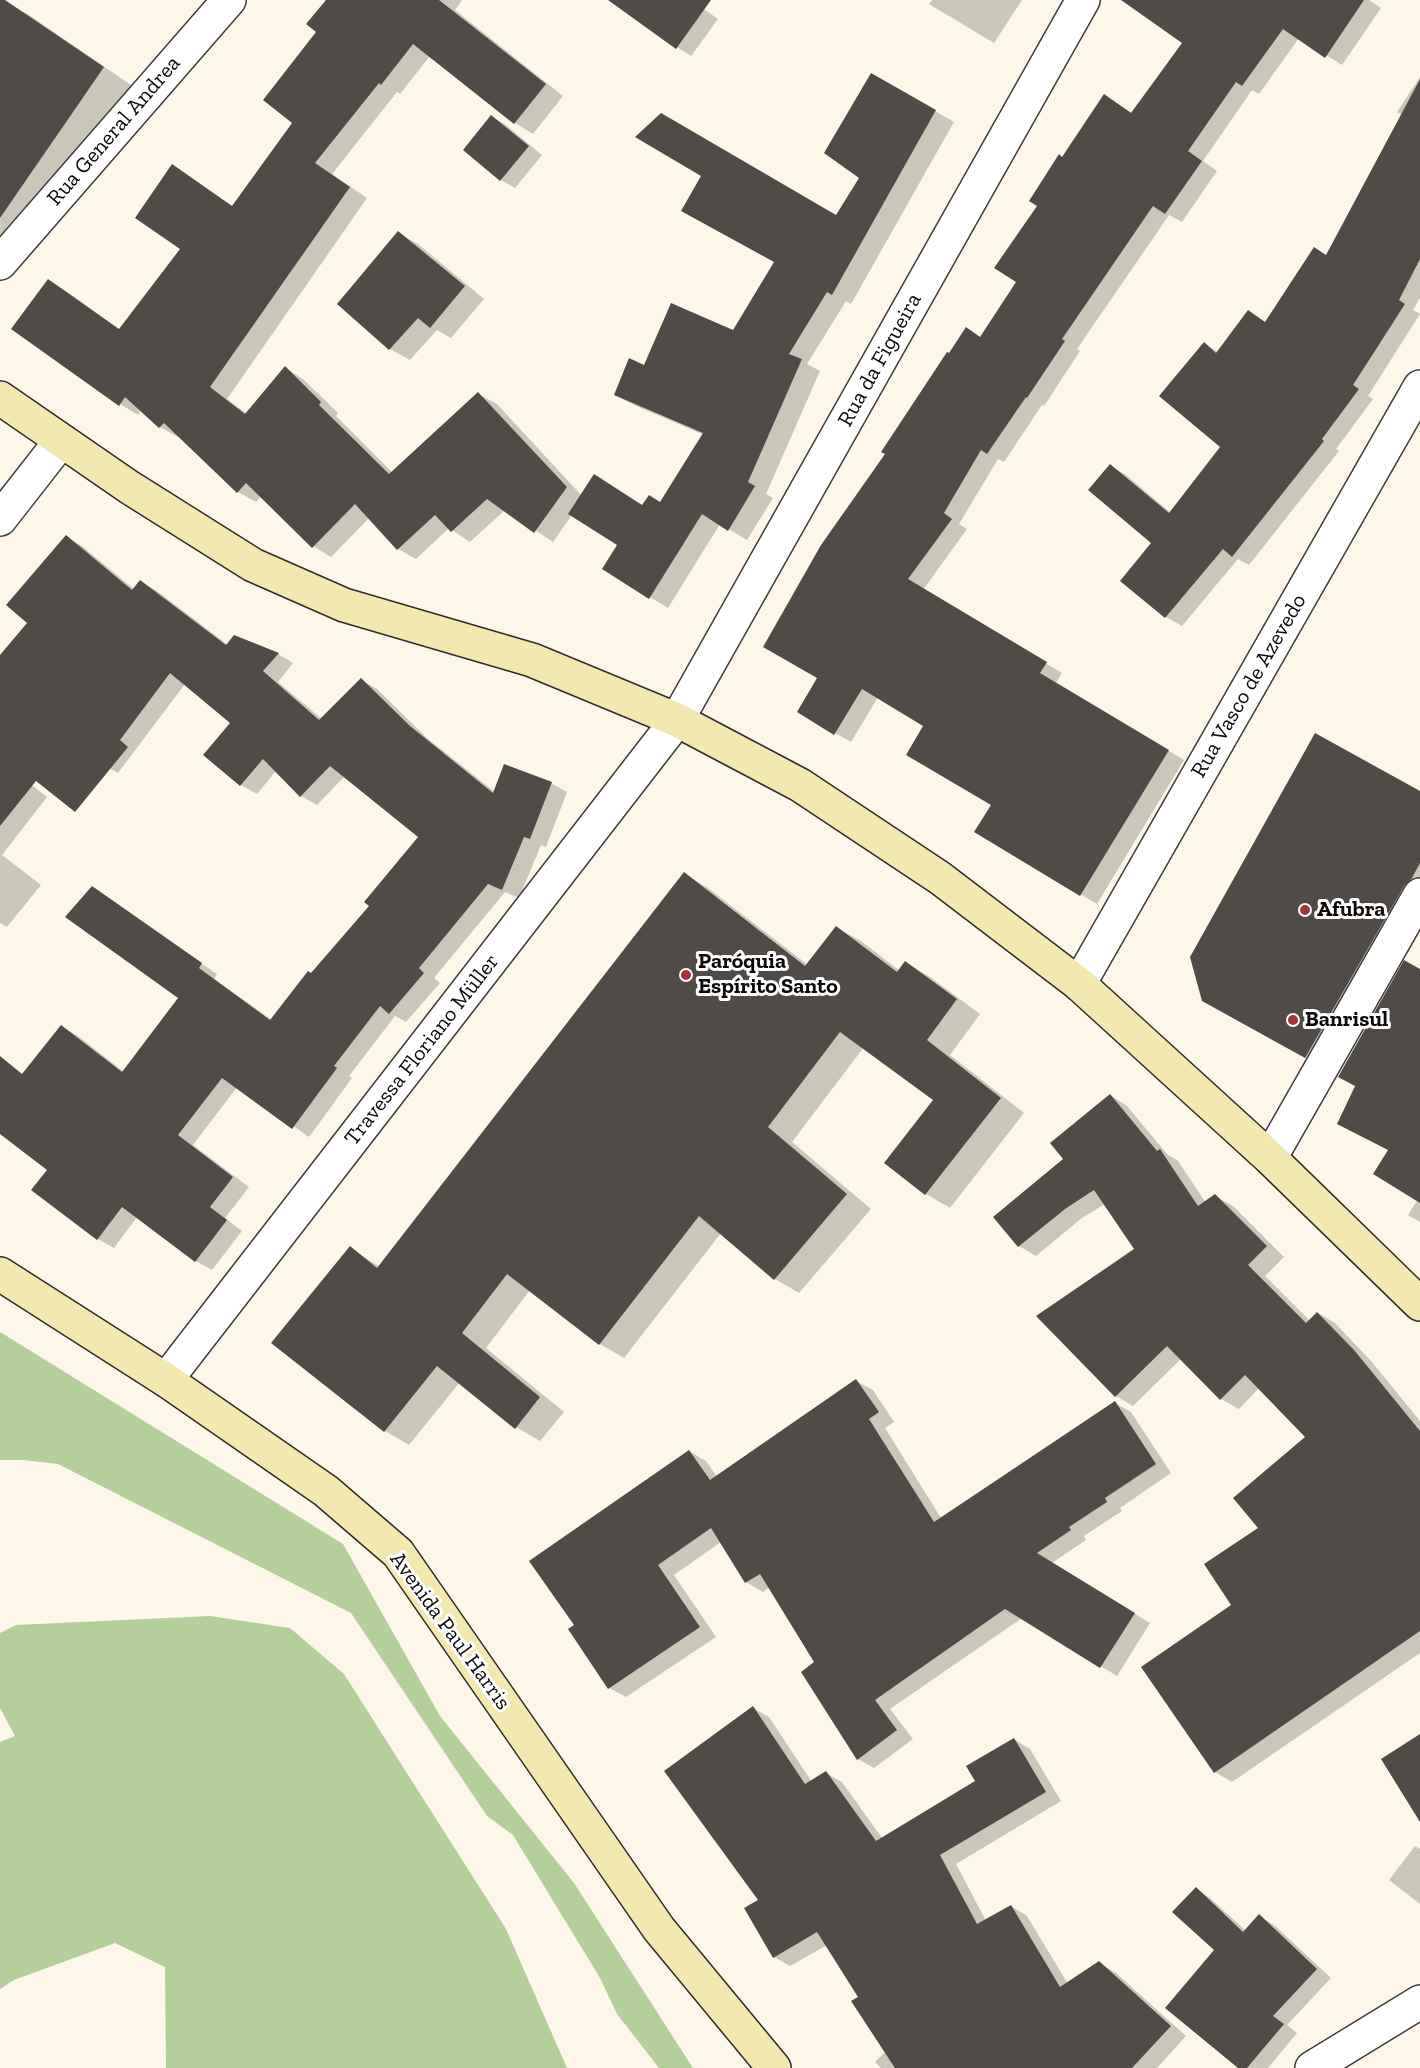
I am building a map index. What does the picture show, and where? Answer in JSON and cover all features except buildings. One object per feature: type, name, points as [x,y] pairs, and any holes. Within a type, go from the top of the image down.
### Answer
[{"type":"main road","points":[[0,398],[182,522],[253,565],[344,605],[532,660],[677,720],[800,785],[940,878],[1079,984],[1270,1158],[1420,1304]]},
{"type":"main road","name":"Avenida Paul Harris","points":[[0,1274],[166,1380],[326,1491],[398,1553],[659,1929],[774,2068]]},
{"type":"street","name":"Rua General Andrea","points":[[0,263],[229,0]]},
{"type":"street","name":"Rua da Figueira","points":[[677,720],[1083,0]]},
{"type":"street","name":"Rua Vasco de Azevedo","points":[[1079,984],[1420,387]]},
{"type":"street","points":[[0,519],[61,441]]},
{"type":"street","name":"Travessa Floriano Müller","points":[[166,1380],[677,720]]},
{"type":"street","points":[[1270,1158],[1420,895]]},
{"type":"street","points":[[1312,2068],[1420,2001]]},
{"type":"green space","points":[[0,1332],[343,1544],[440,1716],[574,1883],[693,2068],[659,2068],[617,2014],[600,1978],[513,1835],[487,1816],[351,1613],[58,1464],[0,1460]]},
{"type":"green space","points":[[210,1616],[290,1628],[344,1674],[506,1929],[567,2068],[166,2068],[165,1967],[115,1943],[14,1980],[0,1989],[0,1742],[15,1736],[0,1708],[0,1633],[16,1625]]},
{"type":"place","name":"Afubra","points":[[1305,910]]},
{"type":"place","name":"Paróquia Espírito Santo","points":[[686,975]]},
{"type":"place","name":"Banrisul","points":[[1293,1020]]}]
